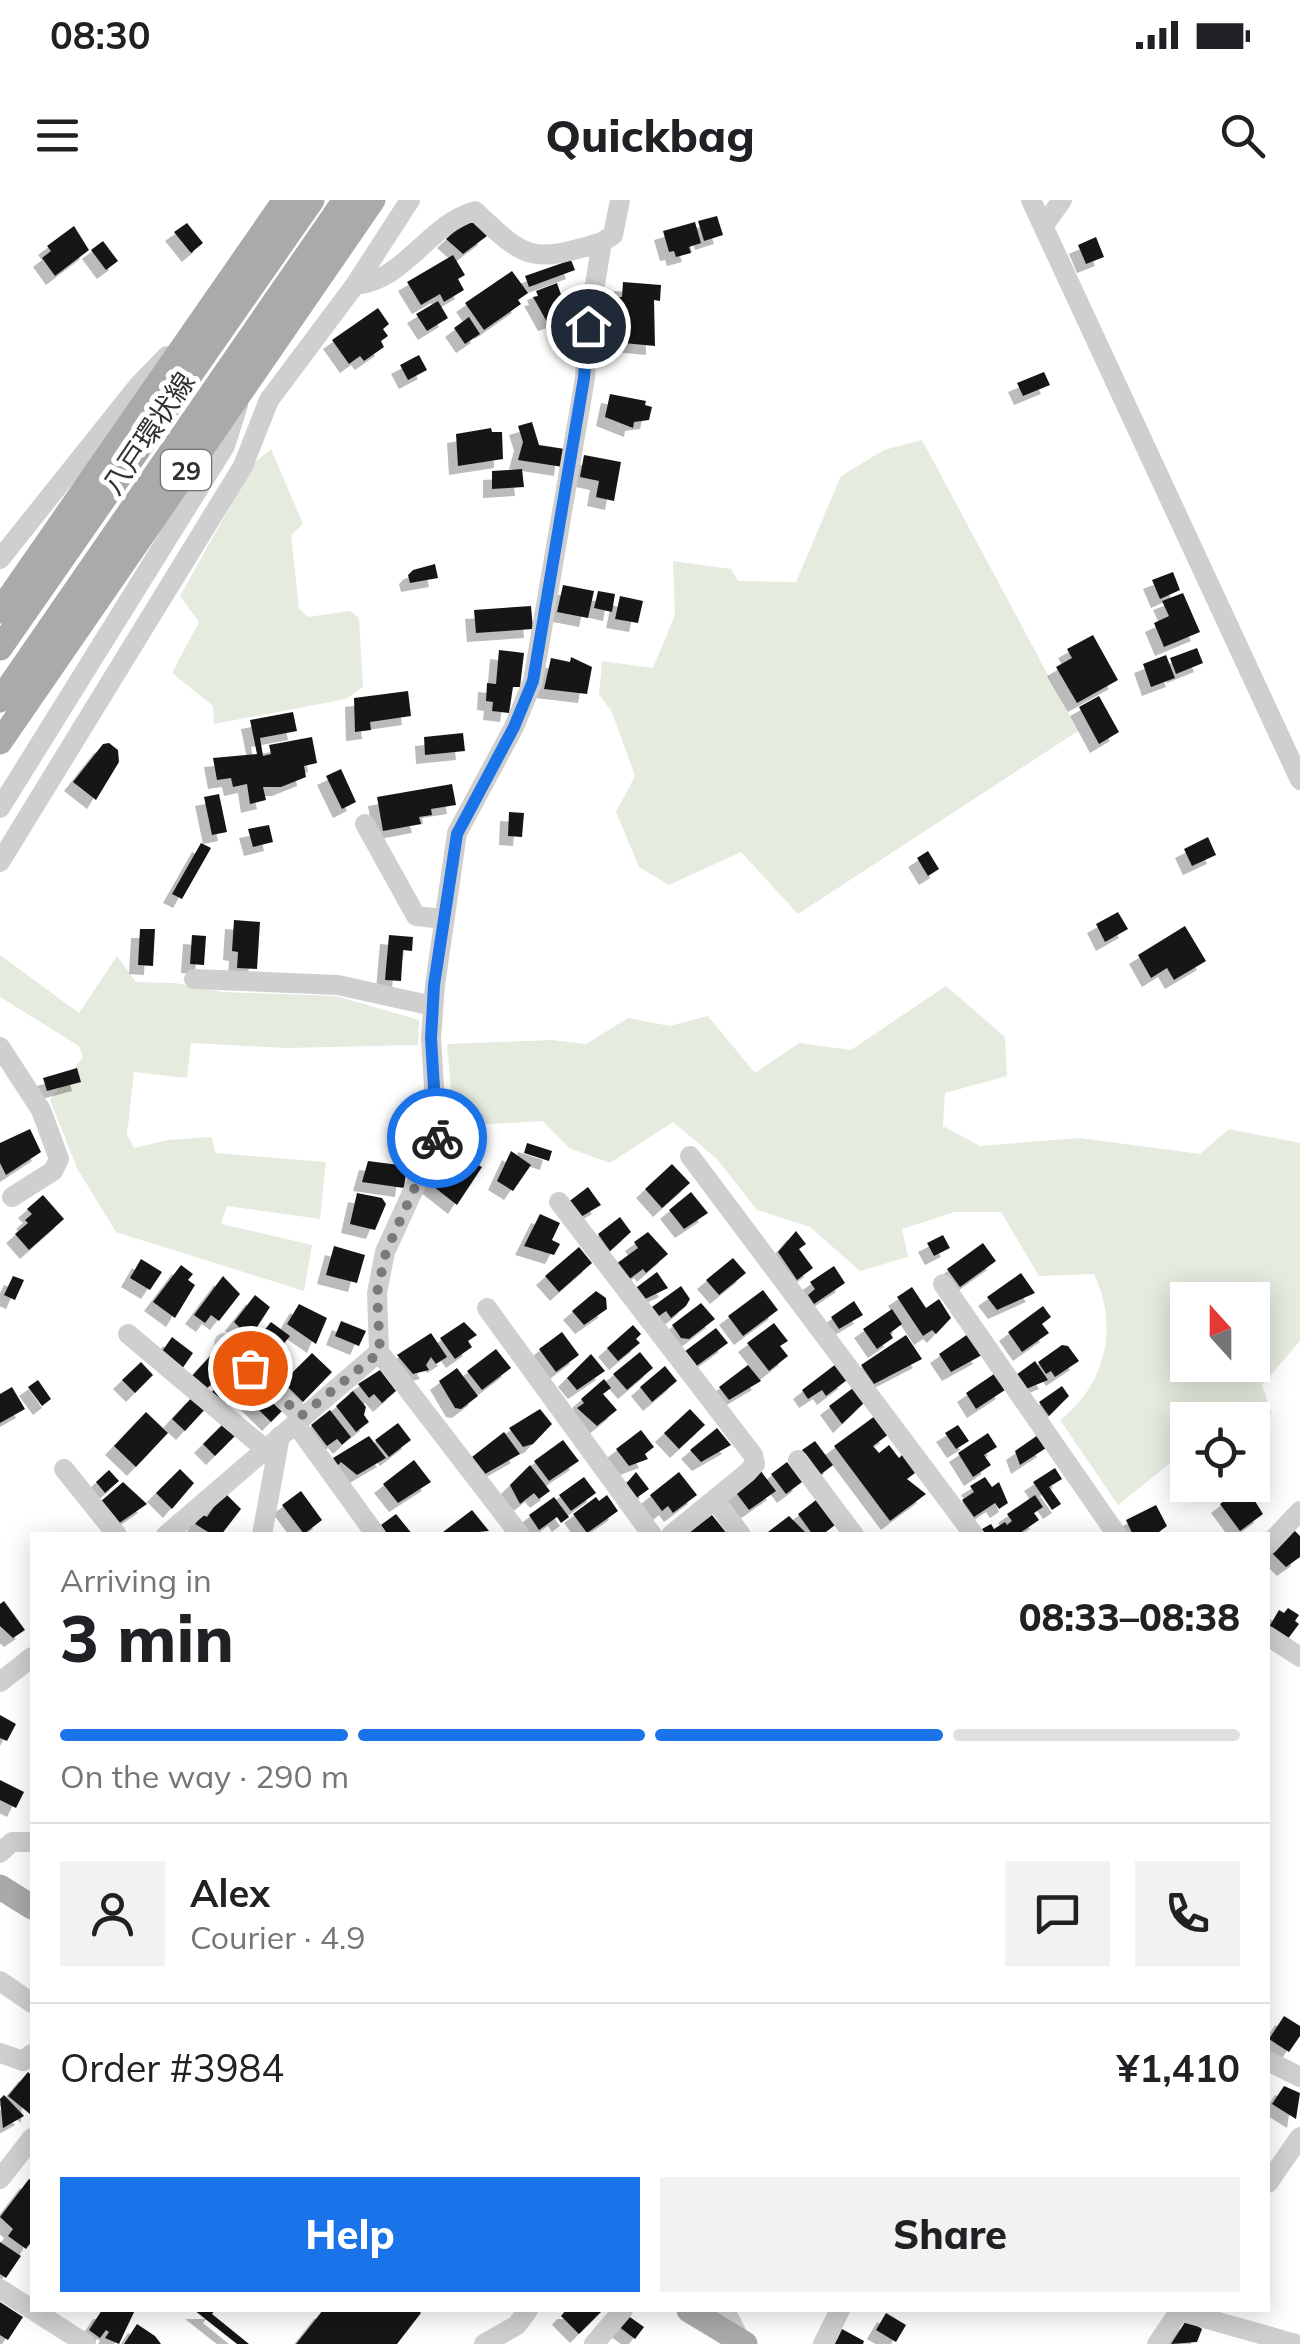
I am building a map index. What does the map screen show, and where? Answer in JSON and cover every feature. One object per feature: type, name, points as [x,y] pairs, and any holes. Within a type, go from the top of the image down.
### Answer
[{"type":"main road","name":"29","points":[[0,611],[285,200]]},
{"type":"main road","name":"八戸環状線","points":[[0,648],[312,200]]},
{"type":"main road","name":"八戸環状線","points":[[0,700],[344,200]]},
{"type":"main road","name":"29","points":[[0,742],[373,200]]},
{"type":"main road","points":[[0,1887],[30,1906]]},
{"type":"main road","points":[[692,2312],[743,2343]]},
{"type":"street","points":[[0,862],[243,466],[269,400],[355,285],[410,200]]},
{"type":"street","points":[[355,285],[378,282],[458,216],[474,211],[528,255],[544,257],[602,242],[613,236],[620,200]]},
{"type":"street","points":[[1031,200],[1300,780]]},
{"type":"street","points":[[1045,224],[1062,200]]},
{"type":"street","points":[[518,1532],[380,1352],[377,1293],[386,1252],[437,1138],[433,1006],[457,834],[514,727],[533,681],[584,378],[602,242]]},
{"type":"street","points":[[0,559],[138,386],[201,322]]},
{"type":"street","points":[[0,808],[225,446],[244,389]]},
{"type":"street","points":[[85,674],[108,690]]},
{"type":"street","points":[[365,824],[416,916],[444,919]]},
{"type":"street","points":[[194,979],[338,985],[433,1006]]},
{"type":"street","points":[[0,1047],[41,1110],[59,1159],[53,1172],[12,1197]]},
{"type":"street","points":[[690,1156],[972,1532]]},
{"type":"street","points":[[559,1202],[753,1455],[756,1464],[675,1532]]},
{"type":"street","points":[[943,1284],[1115,1532]]},
{"type":"street","points":[[486,1308],[650,1532]]},
{"type":"street","points":[[128,1334],[285,1431]]},
{"type":"street","points":[[224,1343],[285,1431],[373,1532]]},
{"type":"street","points":[[169,1532],[380,1352]]},
{"type":"street","points":[[263,1532],[285,1431]]},
{"type":"street","points":[[798,1460],[852,1532]]},
{"type":"street","points":[[64,1469],[115,1532]]},
{"type":"street","points":[[715,1500],[739,1532]]},
{"type":"street","points":[[1270,1543],[1300,1511]]},
{"type":"street","points":[[1270,1637],[1300,1657]]},
{"type":"street","points":[[0,1682],[30,1659]]},
{"type":"street","points":[[1,1848],[30,1842]]},
{"type":"street","points":[[0,1981],[30,2002]]},
{"type":"street","points":[[0,2052],[23,2062],[30,2056]]},
{"type":"street","points":[[1270,2062],[1300,2077]]},
{"type":"street","points":[[1270,2180],[1300,2136]]},
{"type":"street","points":[[0,2179],[30,2141]]},
{"type":"street","points":[[0,2289],[30,2308]]},
{"type":"street","points":[[36,2312],[86,2344]]},
{"type":"street","points":[[484,2344],[517,2325],[527,2312]]},
{"type":"street","points":[[594,2344],[621,2312]]},
{"type":"street","points":[[726,2312],[743,2343]]},
{"type":"street","points":[[823,2344],[839,2312]]},
{"type":"street","points":[[1157,2344],[1179,2312]]},
{"type":"street","points":[[1187,2312],[1296,2344]]},
{"type":"shaded area","points":[[922,440],[1078,731],[798,914],[741,852],[669,885],[639,867],[616,812],[635,776],[612,712],[599,694],[602,661],[653,668],[675,615],[673,561],[731,569],[738,581],[796,582],[841,476],[884,450]]},
{"type":"shaded area","points":[[271,449],[303,524],[291,535],[299,609],[308,617],[350,611],[359,618],[363,687],[346,699],[214,724],[213,706],[172,673],[199,622],[180,596],[255,462]]},
{"type":"shaded area","points":[[0,955],[79,1013],[117,956],[136,982],[175,983],[223,992],[336,996],[419,1020],[418,1045],[287,1048],[191,1043],[187,1078],[134,1072],[127,1135],[134,1148],[168,1140],[212,1137],[215,1153],[326,1162],[320,1219],[227,1206],[221,1224],[312,1245],[304,1291],[116,1232],[77,1168],[50,1100],[83,1057],[79,1046],[0,997]]},
{"type":"shaded area","points":[[946,986],[1005,1037],[1007,1076],[945,1093],[943,1126],[980,1146],[1080,1138],[1200,1154],[1229,1129],[1300,1143],[1300,1341],[1270,1376],[1270,1282],[1170,1282],[1170,1382],[1265,1382],[1262,1385],[1268,1402],[1170,1402],[1170,1464],[1118,1505],[1060,1420],[1076,1406],[1098,1372],[1106,1334],[1102,1294],[1094,1274],[1039,1276],[1001,1212],[955,1212],[902,1229],[908,1257],[860,1271],[810,1227],[757,1210],[717,1159],[673,1122],[610,1163],[569,1148],[543,1121],[454,1126],[447,1044],[552,1040],[586,1044],[628,1018],[670,1026],[708,1016],[755,1073],[799,1043],[851,1050]]},
{"type":"building","points":[[472,215],[487,236],[463,254],[446,239]]},
{"type":"building","points":[[717,216],[723,235],[704,241],[698,221]]},
{"type":"building","points":[[695,222],[701,243],[689,247],[691,253],[676,257],[674,251],[669,252],[663,231]]},
{"type":"building","points":[[187,223],[203,243],[191,253],[174,232]]},
{"type":"building","points":[[74,226],[89,250],[55,276],[42,258],[51,251],[47,246]]},
{"type":"building","points":[[1096,237],[1104,257],[1086,264],[1078,245]]},
{"type":"building","points":[[103,241],[118,261],[106,270],[91,250]]},
{"type":"building","points":[[453,255],[465,275],[458,279],[464,290],[444,302],[440,294],[421,305],[407,282]]},
{"type":"building","points":[[571,260],[575,270],[529,287],[525,276]]},
{"type":"building","points":[[512,271],[528,293],[518,300],[521,304],[484,330],[465,303]]},
{"type":"building","points":[[623,282],[661,285],[660,301],[654,300],[655,346],[613,342],[617,297],[622,297]]},
{"type":"building","points":[[557,283],[568,315],[547,322],[533,297],[538,296],[536,291]]},
{"type":"building","points":[[438,301],[448,318],[427,331],[416,314]]},
{"type":"building","points":[[378,308],[389,324],[383,329],[388,336],[381,341],[384,347],[364,361],[360,356],[349,364],[332,340]]},
{"type":"building","points":[[469,317],[480,334],[465,344],[454,328]]},
{"type":"building","points":[[419,355],[427,370],[408,380],[400,365]]},
{"type":"building","points":[[1044,372],[1050,385],[1023,396],[1017,383]]},
{"type":"building","points":[[610,394],[646,401],[645,405],[652,407],[649,420],[634,422],[633,428],[605,417]]},
{"type":"building","points":[[532,422],[539,445],[565,449],[563,467],[518,460],[523,442],[518,426]]},
{"type":"building","points":[[491,428],[492,432],[502,432],[503,459],[458,466],[456,434]]},
{"type":"building","points":[[584,455],[621,462],[614,501],[596,497],[599,481],[580,477]]},
{"type":"building","points":[[522,469],[524,487],[492,489],[492,471]]},
{"type":"building","points":[[435,564],[438,578],[410,583],[408,575],[413,570]]},
{"type":"building","points":[[1173,572],[1180,590],[1160,599],[1152,580]]},
{"type":"building","points":[[563,585],[594,591],[588,618],[557,612]]},
{"type":"building","points":[[598,591],[615,594],[612,612],[594,608]]},
{"type":"building","points":[[1183,593],[1200,632],[1164,647],[1154,623],[1169,616],[1162,601]]},
{"type":"building","points":[[620,596],[643,601],[638,623],[615,619]]},
{"type":"building","points":[[531,606],[533,629],[476,633],[474,610]]},
{"type":"building","points":[[1093,635],[1118,680],[1077,703],[1056,667],[1072,658],[1067,649]]},
{"type":"building","points":[[1197,648],[1203,663],[1176,674],[1170,658]]},
{"type":"building","points":[[499,650],[524,653],[520,687],[513,687],[509,713],[492,711],[493,702],[486,701],[487,683],[496,684]]},
{"type":"building","points":[[1166,655],[1175,678],[1151,687],[1143,664]]},
{"type":"building","points":[[571,657],[592,667],[587,694],[544,689],[551,658],[570,662]]},
{"type":"building","points":[[408,691],[411,716],[370,722],[371,730],[355,732],[354,698]]},
{"type":"building","points":[[1099,696],[1119,732],[1099,744],[1079,707]]},
{"type":"building","points":[[293,712],[297,731],[260,738],[263,756],[271,754],[269,745],[312,737],[317,763],[304,766],[306,777],[281,787],[263,787],[266,800],[250,804],[247,784],[233,787],[231,778],[217,780],[213,758],[257,754],[250,720]]},
{"type":"building","points":[[463,733],[465,751],[425,755],[424,737]]},
{"type":"building","points":[[109,743],[118,750],[119,762],[96,800],[73,782],[103,744]]},
{"type":"building","points":[[341,769],[356,802],[342,809],[326,776]]},
{"type":"building","points":[[452,784],[456,805],[431,809],[432,815],[419,817],[421,824],[383,831],[377,797]]},
{"type":"building","points":[[219,794],[227,832],[212,835],[204,797]]},
{"type":"building","points":[[509,812],[524,813],[522,837],[508,836]]},
{"type":"building","points":[[269,825],[273,842],[253,847],[248,829]]},
{"type":"building","points":[[1208,837],[1216,855],[1192,866],[1184,849]]},
{"type":"building","points":[[201,843],[211,848],[182,899],[172,894]]},
{"type":"building","points":[[928,851],[939,869],[928,876],[917,858]]},
{"type":"building","points":[[1118,912],[1128,929],[1105,942],[1096,924]]},
{"type":"building","points":[[234,920],[260,922],[257,969],[237,968],[238,952],[232,951]]},
{"type":"building","points":[[1185,926],[1206,961],[1174,980],[1167,968],[1151,978],[1138,955]]},
{"type":"building","points":[[140,929],[155,929],[153,966],[138,965]]},
{"type":"building","points":[[192,935],[206,936],[204,965],[190,964]]},
{"type":"building","points":[[389,935],[413,937],[412,951],[403,950],[401,981],[385,980]]},
{"type":"building","points":[[77,1068],[81,1082],[47,1091],[43,1078]]},
{"type":"building","points":[[30,1129],[41,1152],[6,1175],[0,1163],[0,1143]]},
{"type":"building","points":[[527,1143],[552,1151],[549,1161],[524,1153]]},
{"type":"building","points":[[448,1148],[482,1167],[457,1205],[429,1183]]},
{"type":"building","points":[[511,1151],[531,1165],[513,1191],[497,1181]]},
{"type":"building","points":[[368,1161],[407,1166],[404,1188],[362,1182]]},
{"type":"building","points":[[672,1164],[690,1183],[662,1208],[645,1189]]},
{"type":"building","points":[[588,1187],[601,1205],[579,1218],[567,1203]]},
{"type":"building","points":[[691,1192],[708,1213],[684,1229],[669,1210]]},
{"type":"building","points":[[357,1193],[382,1198],[386,1204],[375,1230],[350,1224]]},
{"type":"building","points":[[43,1195],[64,1219],[29,1250],[15,1234],[28,1223],[25,1220],[32,1214],[27,1209]]},
{"type":"building","points":[[540,1214],[560,1223],[552,1240],[560,1244],[554,1255],[524,1246]]},
{"type":"building","points":[[620,1217],[631,1232],[610,1251],[598,1234]]},
{"type":"building","points":[[796,1231],[806,1244],[799,1249],[813,1268],[797,1280],[778,1252]]},
{"type":"building","points":[[648,1232],[668,1254],[646,1273],[643,1269],[628,1280],[616,1264],[638,1248],[634,1242]]},
{"type":"building","points":[[943,1235],[950,1248],[934,1256],[927,1243]]},
{"type":"building","points":[[983,1243],[996,1261],[960,1287],[947,1269]]},
{"type":"building","points":[[334,1246],[365,1255],[357,1283],[326,1275]]},
{"type":"building","points":[[579,1247],[592,1263],[559,1292],[545,1276]]},
{"type":"building","points":[[733,1258],[746,1273],[719,1295],[706,1280]]},
{"type":"building","points":[[141,1259],[162,1272],[150,1290],[130,1278]]},
{"type":"building","points":[[181,1265],[193,1274],[188,1280],[195,1285],[175,1318],[153,1302]]},
{"type":"building","points":[[834,1266],[845,1283],[814,1304],[808,1295],[815,1289],[810,1282]]},
{"type":"building","points":[[657,1272],[668,1288],[641,1301],[633,1290]]},
{"type":"building","points":[[1021,1273],[1035,1293],[997,1310],[987,1297]]},
{"type":"building","points":[[13,1276],[24,1280],[15,1300],[4,1295]]},
{"type":"building","points":[[223,1276],[240,1294],[219,1321],[211,1315],[205,1323],[194,1315]]},
{"type":"building","points":[[681,1286],[690,1299],[686,1306],[671,1318],[666,1311],[659,1316],[652,1307]]},
{"type":"building","points":[[912,1287],[926,1308],[939,1299],[951,1318],[936,1334],[932,1330],[923,1336],[897,1297]]},
{"type":"building","points":[[763,1290],[778,1310],[743,1336],[728,1316]]},
{"type":"building","points":[[596,1291],[606,1298],[607,1309],[584,1325],[572,1311]]},
{"type":"building","points":[[255,1295],[270,1307],[250,1338],[234,1322]]},
{"type":"building","points":[[854,1301],[863,1315],[839,1329],[831,1317]]},
{"type":"building","points":[[701,1303],[715,1319],[689,1339],[681,1338],[672,1325]]},
{"type":"building","points":[[299,1304],[327,1318],[316,1344],[287,1324]]},
{"type":"building","points":[[1043,1306],[1051,1317],[1042,1324],[1049,1333],[1022,1352],[1008,1332]]},
{"type":"building","points":[[892,1309],[902,1324],[890,1333],[893,1338],[877,1349],[863,1329]]},
{"type":"building","points":[[341,1321],[366,1331],[359,1346],[335,1336]]},
{"type":"building","points":[[271,1322],[290,1336],[273,1357],[266,1351],[258,1361],[247,1352]]},
{"type":"building","points":[[464,1322],[477,1335],[468,1341],[472,1347],[455,1359],[440,1338]]},
{"type":"building","points":[[774,1323],[788,1341],[780,1346],[788,1356],[769,1371],[747,1343]]},
{"type":"building","points":[[633,1325],[641,1334],[636,1339],[640,1343],[618,1361],[607,1348]]},
{"type":"building","points":[[716,1328],[728,1343],[695,1367],[684,1352]]},
{"type":"building","points":[[562,1332],[579,1355],[556,1372],[539,1349]]},
{"type":"building","points":[[431,1333],[447,1357],[436,1364],[431,1357],[426,1365],[429,1370],[413,1374],[397,1355]]},
{"type":"building","points":[[968,1334],[982,1355],[951,1372],[939,1354]]},
{"type":"building","points":[[906,1335],[922,1359],[874,1384],[861,1365]]},
{"type":"building","points":[[172,1337],[193,1353],[182,1369],[161,1353]]},
{"type":"building","points":[[1062,1345],[1068,1346],[1079,1361],[1055,1377],[1051,1371],[1046,1374],[1038,1362]]},
{"type":"building","points":[[496,1349],[511,1368],[482,1390],[467,1371]]},
{"type":"building","points":[[640,1352],[653,1368],[627,1390],[613,1374]]},
{"type":"building","points":[[312,1353],[332,1372],[303,1402],[283,1382]]},
{"type":"building","points":[[591,1354],[605,1371],[577,1390],[567,1378]]},
{"type":"building","points":[[210,1356],[227,1370],[206,1389],[192,1376]]},
{"type":"building","points":[[1035,1361],[1048,1380],[1026,1389],[1016,1375]]},
{"type":"building","points":[[141,1362],[153,1375],[135,1393],[122,1380]]},
{"type":"building","points":[[836,1364],[847,1380],[826,1396],[822,1390],[808,1399],[802,1390]]},
{"type":"building","points":[[748,1365],[761,1381],[729,1400],[719,1387]]},
{"type":"building","points":[[665,1366],[677,1381],[652,1402],[640,1387]]},
{"type":"building","points":[[457,1368],[478,1396],[461,1409],[455,1408],[439,1381]]},
{"type":"building","points":[[380,1370],[396,1391],[382,1403],[374,1394],[369,1398],[358,1384]]},
{"type":"building","points":[[232,1372],[243,1380],[225,1405],[211,1393]]},
{"type":"building","points":[[994,1374],[1005,1390],[976,1409],[966,1393]]},
{"type":"building","points":[[604,1379],[611,1388],[603,1394],[617,1410],[597,1426],[577,1408],[584,1403],[581,1399]]},
{"type":"building","points":[[38,1380],[51,1399],[42,1406],[28,1387]]},
{"type":"building","points":[[1062,1386],[1069,1396],[1049,1416],[1039,1402]]},
{"type":"building","points":[[12,1387],[25,1409],[0,1423],[0,1394]]},
{"type":"building","points":[[261,1388],[283,1410],[271,1422],[249,1400]]},
{"type":"building","points":[[853,1388],[864,1403],[842,1424],[829,1406]]},
{"type":"building","points":[[353,1391],[366,1407],[364,1415],[369,1422],[356,1432],[336,1406]]},
{"type":"building","points":[[195,1394],[208,1406],[185,1431],[172,1419]]},
{"type":"building","points":[[540,1409],[552,1424],[533,1444],[523,1447],[509,1428]]},
{"type":"building","points":[[690,1409],[705,1425],[679,1449],[664,1433]]},
{"type":"building","points":[[330,1410],[351,1437],[342,1445],[337,1439],[327,1446],[311,1425]]},
{"type":"building","points":[[146,1412],[168,1433],[136,1467],[114,1446]]},
{"type":"building","points":[[875,1416],[889,1434],[873,1446],[879,1453],[889,1445],[899,1458],[902,1455],[915,1473],[907,1479],[926,1494],[890,1521],[834,1446]]},
{"type":"building","points":[[224,1423],[236,1435],[215,1456],[203,1444]]},
{"type":"building","points":[[398,1423],[411,1440],[389,1457],[375,1440]]},
{"type":"building","points":[[958,1425],[969,1441],[956,1449],[945,1433]]},
{"type":"building","points":[[717,1428],[731,1445],[701,1462],[690,1450]]},
{"type":"building","points":[[641,1430],[654,1447],[645,1454],[648,1459],[629,1466],[616,1449]]},
{"type":"building","points":[[504,1432],[520,1454],[485,1474],[472,1457]]},
{"type":"building","points":[[988,1433],[997,1447],[984,1455],[991,1465],[973,1477],[958,1453]]},
{"type":"building","points":[[1038,1435],[1046,1448],[1020,1465],[1015,1451]]},
{"type":"building","points":[[369,1436],[386,1458],[357,1475],[341,1462],[338,1465],[333,1458]]},
{"type":"building","points":[[563,1440],[579,1461],[549,1481],[534,1461]]},
{"type":"building","points":[[815,1441],[833,1465],[820,1475],[802,1450]]},
{"type":"building","points":[[414,1460],[431,1482],[398,1503],[383,1484]]},
{"type":"building","points":[[787,1462],[802,1482],[786,1494],[771,1474]]},
{"type":"building","points":[[530,1465],[550,1491],[539,1499],[534,1493],[520,1504],[510,1485]]},
{"type":"building","points":[[1055,1468],[1062,1479],[1049,1487],[1061,1504],[1052,1510],[1033,1482]]},
{"type":"building","points":[[180,1469],[194,1483],[172,1509],[156,1493]]},
{"type":"building","points":[[109,1470],[119,1481],[105,1493],[96,1482]]},
{"type":"building","points":[[760,1470],[776,1491],[749,1510],[734,1490]]},
{"type":"building","points":[[636,1472],[649,1489],[635,1499],[625,1485]]},
{"type":"building","points":[[679,1472],[697,1495],[673,1513],[668,1506],[662,1511],[650,1495]]},
{"type":"building","points":[[584,1477],[596,1493],[571,1511],[559,1495]]},
{"type":"building","points":[[985,1477],[992,1487],[999,1482],[1008,1503],[999,1509],[995,1503],[974,1517],[962,1500],[974,1492],[970,1486]]},
{"type":"building","points":[[123,1482],[147,1504],[118,1524],[100,1502]]},
{"type":"building","points":[[301,1491],[322,1520],[302,1532],[282,1505]]},
{"type":"building","points":[[224,1492],[241,1509],[223,1532],[208,1532],[195,1524],[202,1514],[207,1517]]},
{"type":"building","points":[[607,1495],[618,1511],[586,1532],[573,1514],[596,1497],[599,1501]]},
{"type":"building","points":[[1035,1495],[1043,1507],[1034,1513],[1039,1520],[1021,1532],[984,1532],[982,1529],[991,1524],[994,1529],[1005,1522],[1007,1525],[1012,1521],[1007,1514]]},
{"type":"building","points":[[554,1497],[569,1517],[561,1523],[557,1517],[539,1530],[529,1515]]},
{"type":"building","points":[[816,1500],[835,1525],[826,1532],[811,1532],[798,1514]]},
{"type":"building","points":[[1256,1502],[1263,1514],[1240,1531],[1220,1504]]},
{"type":"building","points":[[1156,1505],[1167,1526],[1159,1532],[1132,1532],[1126,1520]]},
{"type":"building","points":[[472,1510],[489,1531],[478,1532],[443,1532]]},
{"type":"building","points":[[396,1514],[411,1532],[386,1532],[381,1525]]},
{"type":"building","points":[[712,1515],[726,1532],[690,1532]]},
{"type":"building","points":[[789,1516],[805,1532],[768,1532]]},
{"type":"building","points":[[1294,1530],[1300,1536],[1300,1557],[1286,1567],[1271,1552]]},
{"type":"building","points":[[4,1601],[25,1630],[13,1638],[0,1626],[0,1604]]},
{"type":"building","points":[[1288,1608],[1299,1615],[1295,1621],[1299,1624],[1287,1640],[1270,1628],[1279,1610],[1284,1613]]},
{"type":"building","points":[[0,1715],[16,1724],[7,1741],[0,1738]]},
{"type":"building","points":[[0,1780],[24,1792],[16,1808],[0,1800]]},
{"type":"building","points":[[1284,2016],[1300,2026],[1300,2036],[1289,2052],[1270,2037]]},
{"type":"building","points":[[28,2072],[30,2114],[8,2096]]},
{"type":"building","points":[[1284,2086],[1300,2093],[1296,2119],[1272,2104]]},
{"type":"building","points":[[4,2095],[24,2116],[3,2128],[0,2099]]},
{"type":"building","points":[[30,2180],[30,2244],[26,2249],[8,2236],[13,2229],[0,2217]]},
{"type":"building","points":[[0,2242],[21,2256],[6,2278],[0,2274]]},
{"type":"building","points":[[0,2302],[23,2317],[8,2340],[0,2335]]},
{"type":"building","points":[[101,2312],[134,2312],[119,2344],[105,2338],[109,2332],[106,2330],[100,2338],[89,2330]]},
{"type":"building","points":[[197,2312],[214,2312],[249,2344],[237,2344]]},
{"type":"building","points":[[321,2312],[421,2313],[397,2344],[296,2344]]},
{"type":"building","points":[[564,2312],[601,2312],[579,2334],[561,2316]]},
{"type":"building","points":[[886,2313],[906,2325],[896,2342],[876,2330]]},
{"type":"building","points":[[627,2315],[644,2327],[635,2339],[618,2326]]},
{"type":"building","points":[[1187,2319],[1202,2329],[1197,2342],[1171,2344]]},
{"type":"building","points":[[137,2324],[155,2336],[161,2344],[124,2344]]},
{"type":"building","points":[[842,2329],[864,2341],[863,2344],[835,2344]]},
{"type":"way so far","points":[[250,1368],[301,1416],[380,1352],[377,1293],[386,1252],[437,1138]]},
{"type":"route","points":[[437,1138],[431,1038],[434,985],[457,834],[514,727],[533,681],[584,378],[588,326]]}]
